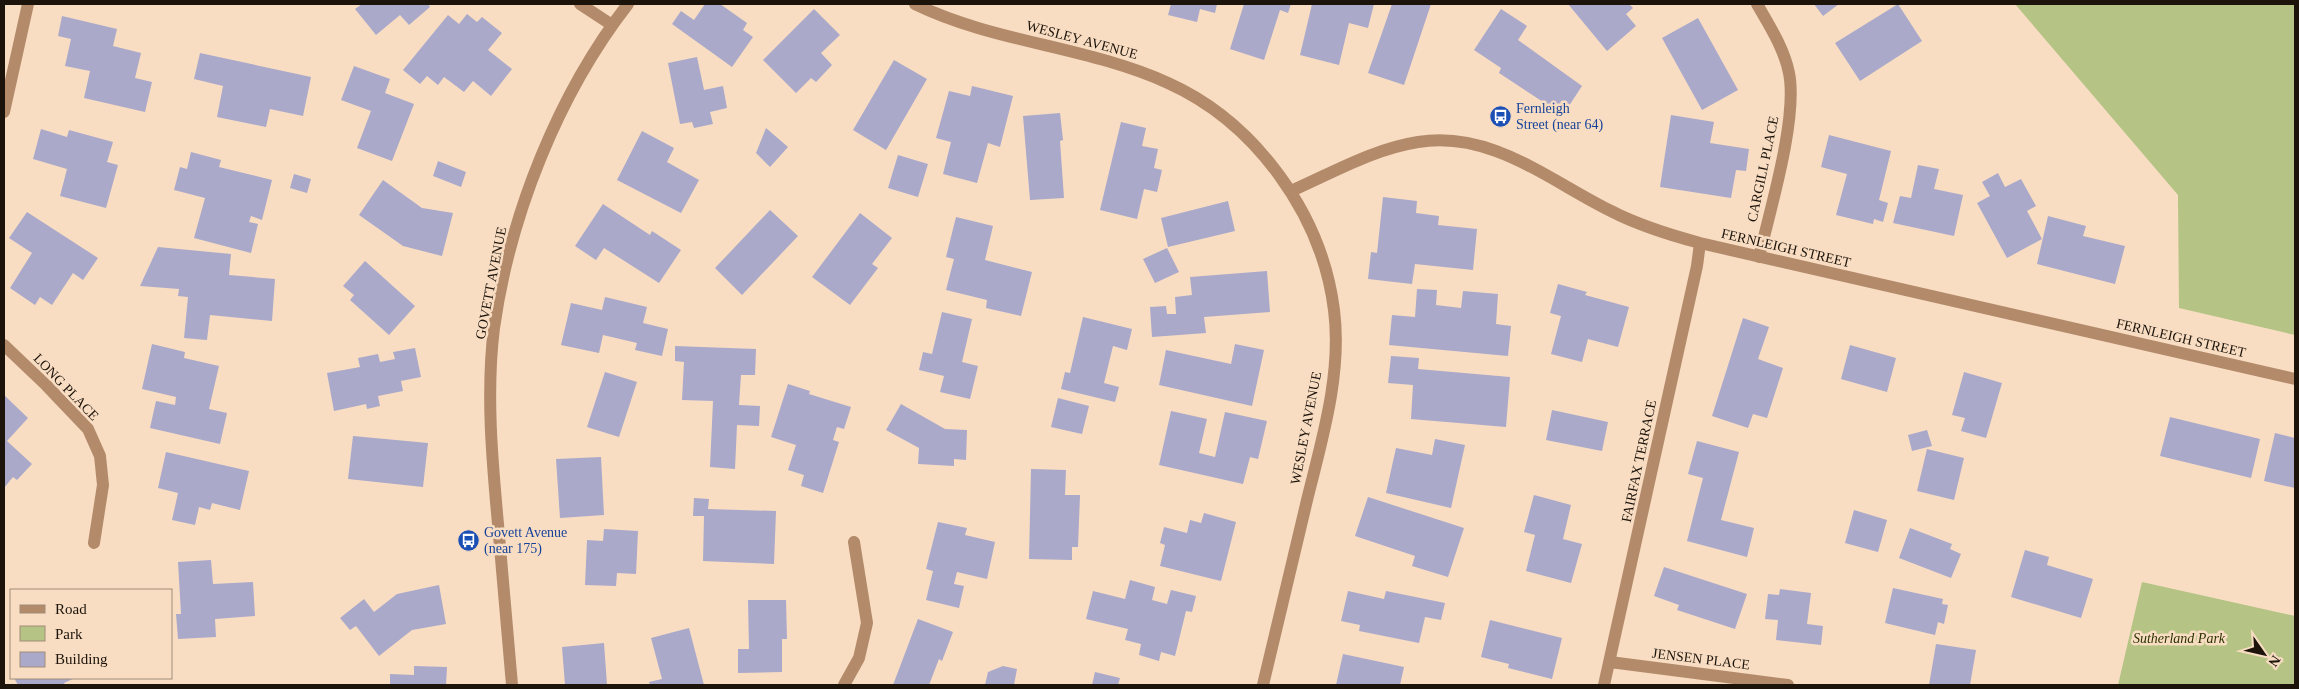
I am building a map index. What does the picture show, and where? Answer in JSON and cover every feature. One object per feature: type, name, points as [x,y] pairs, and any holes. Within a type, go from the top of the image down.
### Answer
[{"type":"street","points":[[4,112],[28,4]]},
{"type":"street","points":[[580,4],[612,25]]},
{"type":"street","name":"GOVETT AVENUE","points":[[512,685],[493,475],[490,396],[494,328],[509,258],[530,182],[569,98],[612,25],[628,4]]},
{"type":"street","name":"WESLEY AVENUE","points":[[915,4],[972,26],[1098,57],[1136,69],[1194,96],[1233,123],[1267,159],[1291,191],[1312,234],[1326,272],[1334,310],[1335,354],[1330,397],[1322,439],[1263,685]]},
{"type":"street","name":"CARGILL PLACE","points":[[1756,4],[1776,36],[1789,73],[1790,115],[1759,257]]},
{"type":"street","name":"FERNLEIGH STREET","points":[[1291,191],[1383,150],[1420,142],[1460,142],[1505,154],[1539,169],[1612,212],[1651,229],[1700,243],[2295,379]]},
{"type":"street","name":"FAIRFAX TERRACE","points":[[1604,685],[1698,266],[1700,243]]},
{"type":"street","name":"LONG PLACE","points":[[4,345],[88,429],[100,456],[103,485],[94,543]]},
{"type":"street","points":[[844,685],[858,658],[868,623],[854,542]]},
{"type":"street","name":"JENSEN PLACE","points":[[1610,662],[1788,685]]},
{"type":"green space","points":[[2015,4],[2295,4],[2295,335],[2179,308],[2178,195]]},
{"type":"green space","name":"Sutherland Park","points":[[2142,582],[2295,616],[2295,685],[2118,685]]},
{"type":"building","points":[[362,4],[428,4],[430,7],[409,25],[400,15],[376,35],[355,9]]},
{"type":"building","points":[[705,4],[720,4],[747,23],[743,30],[753,37],[732,67],[672,24],[681,11],[694,20]]},
{"type":"building","points":[[1171,4],[1217,4],[1215,13],[1200,9],[1197,22],[1168,15]]},
{"type":"building","points":[[1244,4],[1291,4],[1288,13],[1280,10],[1264,60],[1230,49]]},
{"type":"building","points":[[1312,4],[1374,4],[1368,28],[1349,23],[1339,65],[1300,55]]},
{"type":"building","points":[[1392,4],[1431,4],[1404,85],[1368,73]]},
{"type":"building","points":[[1568,4],[1629,4],[1633,8],[1626,14],[1636,26],[1607,51]]},
{"type":"building","points":[[1814,4],[1839,4],[1823,16]]},
{"type":"building","points":[[1898,4],[1922,41],[1860,81],[1835,43]]},
{"type":"building","points":[[814,9],[840,35],[821,53],[832,65],[816,82],[811,78],[796,93],[763,60]]},
{"type":"building","points":[[1501,9],[1527,26],[1518,40],[1582,86],[1563,115],[1499,73],[1501,68],[1474,50]]},
{"type":"building","points":[[467,14],[477,22],[482,17],[502,33],[488,50],[512,69],[491,96],[473,81],[464,92],[444,77],[438,85],[427,76],[420,84],[403,70],[448,15],[459,24]]},
{"type":"building","points":[[62,16],[117,29],[113,46],[141,53],[135,78],[152,82],[145,112],[84,98],[90,71],[65,66],[71,39],[58,36]]},
{"type":"building","points":[[1698,18],[1738,90],[1702,110],[1662,38]]},
{"type":"building","points":[[200,53],[311,77],[303,116],[270,109],[266,127],[217,117],[223,86],[194,79]]},
{"type":"building","points":[[697,57],[704,90],[723,86],[727,108],[710,112],[713,124],[694,128],[692,122],[680,124],[668,63]]},
{"type":"building","points":[[894,60],[927,79],[886,150],[853,130]]},
{"type":"building","points":[[354,66],[390,79],[385,93],[414,104],[392,161],[357,148],[371,111],[341,100]]},
{"type":"building","points":[[972,86],[1013,96],[1000,147],[988,143],[977,183],[943,174],[951,142],[936,138],[949,91],[970,96]]},
{"type":"building","points":[[1060,113],[1063,140],[1060,141],[1064,198],[1030,200],[1023,116]]},
{"type":"building","points":[[1671,115],[1714,122],[1710,143],[1749,149],[1746,171],[1736,170],[1731,198],[1660,187]]},
{"type":"building","points":[[1121,122],[1146,128],[1142,146],[1158,149],[1154,168],[1162,170],[1157,192],[1144,189],[1137,219],[1100,210]]},
{"type":"building","points":[[766,128],[788,147],[770,167],[756,153]]},
{"type":"building","points":[[41,129],[67,137],[69,130],[113,142],[107,162],[118,165],[106,208],[60,196],[67,169],[33,159]]},
{"type":"building","points":[[642,131],[674,148],[667,162],[699,180],[681,213],[617,180]]},
{"type":"building","points":[[1829,135],[1891,151],[1879,200],[1888,203],[1883,222],[1874,219],[1873,224],[1836,215],[1847,174],[1821,167]]},
{"type":"building","points":[[191,152],[221,160],[219,167],[272,180],[262,220],[251,216],[249,222],[258,224],[251,253],[194,238],[205,198],[174,190],[180,167],[187,169]]},
{"type":"building","points":[[898,155],[928,164],[918,197],[888,188]]},
{"type":"building","points":[[438,161],[466,172],[461,187],[433,176]]},
{"type":"building","points":[[1918,165],[1939,169],[1934,189],[1963,195],[1954,236],[1893,223],[1900,196],[1911,198]]},
{"type":"building","points":[[1998,173],[2005,187],[2021,179],[2036,206],[2027,211],[2042,239],[2007,258],[1977,203],[1990,196],[1982,182]]},
{"type":"building","points":[[294,174],[311,179],[307,193],[290,188]]},
{"type":"building","points":[[383,180],[422,208],[453,213],[442,256],[403,246],[359,215]]},
{"type":"building","points":[[1383,197],[1417,201],[1416,213],[1439,216],[1438,225],[1477,229],[1473,270],[1415,264],[1412,284],[1368,279],[1371,252],[1377,253]]},
{"type":"building","points":[[1228,201],[1235,231],[1168,247],[1161,218]]},
{"type":"building","points":[[603,204],[650,235],[652,231],[681,250],[659,283],[604,248],[596,260],[575,246]]},
{"type":"building","points":[[770,210],[798,236],[742,295],[715,268]]},
{"type":"building","points":[[27,212],[98,258],[83,280],[73,273],[52,305],[40,297],[35,305],[10,288],[32,253],[9,238]]},
{"type":"building","points":[[860,213],[892,238],[872,264],[878,268],[850,305],[812,277]]},
{"type":"building","points":[[2048,216],[2086,226],[2083,236],[2125,246],[2115,284],[2037,264]]},
{"type":"building","points":[[956,217],[993,226],[985,260],[1032,272],[1021,316],[986,308],[987,300],[946,290],[954,259],[946,257]]},
{"type":"building","points":[[158,247],[231,254],[229,275],[275,279],[272,321],[210,315],[207,340],[184,338],[188,297],[178,296],[179,289],[140,286]]},
{"type":"building","points":[[1167,248],[1179,272],[1155,283],[1143,259]]},
{"type":"building","points":[[365,261],[415,306],[389,335],[350,300],[354,295],[343,286]]},
{"type":"building","points":[[1267,271],[1270,312],[1204,317],[1206,333],[1152,337],[1150,307],[1166,306],[1167,314],[1176,314],[1175,297],[1192,295],[1190,277]]},
{"type":"building","points":[[1558,284],[1587,292],[1585,295],[1629,307],[1618,347],[1588,339],[1582,362],[1551,354],[1561,316],[1550,313]]},
{"type":"building","points":[[1417,289],[1437,290],[1436,305],[1461,308],[1463,291],[1498,294],[1496,324],[1511,326],[1508,356],[1389,345],[1392,315],[1415,317]]},
{"type":"building","points":[[605,297],[647,307],[643,323],[668,329],[662,356],[635,350],[637,343],[603,335],[599,353],[561,345],[571,303],[602,310]]},
{"type":"building","points":[[942,312],[972,319],[962,362],[978,366],[970,399],[940,392],[944,376],[919,370],[923,352],[932,354]]},
{"type":"building","points":[[1083,317],[1132,329],[1127,350],[1113,346],[1104,383],[1119,387],[1115,402],[1061,389],[1065,372],[1070,373]]},
{"type":"building","points":[[1743,318],[1769,327],[1758,359],[1783,368],[1767,418],[1753,414],[1748,428],[1712,416]]},
{"type":"building","points":[[152,344],[185,352],[184,358],[219,366],[209,409],[227,413],[220,444],[150,428],[156,401],[175,405],[176,397],[142,389]]},
{"type":"building","points":[[1235,344],[1264,350],[1252,406],[1159,385],[1166,350],[1231,364]]},
{"type":"building","points":[[1850,345],[1896,358],[1887,392],[1841,379]]},
{"type":"building","points":[[675,346],[756,349],[755,375],[741,375],[739,405],[760,406],[759,426],[737,425],[735,469],[710,467],[713,401],[682,400],[684,362],[675,361]]},
{"type":"building","points":[[415,348],[421,377],[401,381],[403,391],[378,396],[380,406],[367,409],[366,404],[334,411],[327,373],[360,367],[358,358],[378,354],[380,362],[395,359],[393,352]]},
{"type":"building","points":[[1391,356],[1419,358],[1418,369],[1510,377],[1506,427],[1411,419],[1413,385],[1388,383]]},
{"type":"building","points":[[605,372],[637,382],[619,437],[587,427]]},
{"type":"building","points":[[1964,372],[2002,383],[1986,438],[1961,431],[1965,418],[1952,415]]},
{"type":"building","points":[[788,384],[810,391],[809,394],[851,407],[844,429],[837,427],[833,440],[839,442],[823,493],[801,486],[804,475],[788,470],[796,445],[771,437]]},
{"type":"building","points":[[4,395],[28,418],[7,441],[32,464],[17,480],[13,477],[4,488]]},
{"type":"building","points":[[1058,398],[1089,406],[1082,434],[1051,427]]},
{"type":"building","points":[[901,404],[945,429],[967,430],[966,460],[954,459],[954,466],[918,464],[919,448],[886,430]]},
{"type":"building","points":[[1552,410],[1608,422],[1602,451],[1546,440]]},
{"type":"building","points":[[1171,411],[1207,419],[1199,453],[1215,457],[1225,412],[1267,421],[1258,459],[1250,457],[1243,484],[1159,465]]},
{"type":"building","points":[[2170,417],[2260,439],[2251,478],[2160,456]]},
{"type":"building","points":[[1927,430],[1932,446],[1912,451],[1908,435]]},
{"type":"building","points":[[2275,433],[2295,438],[2295,488],[2264,481]]},
{"type":"building","points":[[353,436],[428,443],[423,487],[348,479]]},
{"type":"building","points":[[1435,439],[1465,445],[1451,508],[1386,493],[1396,448],[1432,455]]},
{"type":"building","points":[[1697,441],[1739,452],[1721,520],[1754,528],[1747,557],[1687,541],[1703,478],[1688,474]]},
{"type":"building","points":[[1927,449],[1964,458],[1954,500],[1917,491]]},
{"type":"building","points":[[166,452],[249,471],[240,510],[212,503],[210,510],[199,507],[195,525],[172,520],[178,493],[158,488]]},
{"type":"building","points":[[601,457],[604,515],[560,518],[556,459]]},
{"type":"building","points":[[1031,469],[1066,470],[1065,495],[1080,495],[1078,547],[1072,547],[1072,560],[1029,559]]},
{"type":"building","points":[[1534,495],[1571,505],[1563,539],[1582,544],[1571,583],[1526,571],[1535,535],[1524,532]]},
{"type":"building","points":[[1368,497],[1464,528],[1448,577],[1412,566],[1415,556],[1355,536]]},
{"type":"building","points":[[694,498],[709,499],[708,509],[776,511],[774,564],[703,561],[704,516],[693,516]]},
{"type":"building","points":[[1854,510],[1887,520],[1878,552],[1845,543]]},
{"type":"building","points":[[1204,513],[1236,522],[1221,581],[1160,566],[1165,545],[1160,543],[1164,527],[1187,533],[1190,520],[1201,523]]},
{"type":"building","points":[[938,522],[967,528],[965,535],[995,542],[987,579],[957,572],[954,584],[964,586],[959,608],[926,600],[933,571],[926,569]]},
{"type":"building","points":[[1910,528],[1952,544],[1950,549],[1961,554],[1951,578],[1899,558]]},
{"type":"building","points":[[604,529],[638,531],[636,574],[617,573],[616,586],[585,585],[587,540],[603,541]]},
{"type":"building","points":[[2025,550],[2049,557],[2047,565],[2093,579],[2081,618],[2011,597]]},
{"type":"building","points":[[211,560],[213,584],[253,582],[255,616],[215,619],[216,637],[178,639],[176,614],[181,614],[178,562]]},
{"type":"building","points":[[1664,567],[1747,594],[1735,629],[1677,610],[1679,605],[1654,596]]},
{"type":"building","points":[[1130,580],[1155,587],[1152,600],[1167,604],[1171,590],[1196,596],[1192,612],[1186,611],[1175,656],[1161,652],[1159,661],[1139,655],[1141,644],[1125,640],[1128,629],[1086,619],[1093,591],[1125,599]]},
{"type":"building","points":[[439,585],[446,624],[412,630],[379,656],[356,626],[350,630],[340,618],[364,599],[374,612],[397,594]]},
{"type":"building","points":[[1893,588],[1943,599],[1942,604],[1948,605],[1944,624],[1938,622],[1935,635],[1885,623]]},
{"type":"building","points":[[1780,589],[1811,593],[1807,624],[1823,626],[1821,645],[1776,640],[1778,620],[1765,619],[1768,594],[1779,595]]},
{"type":"building","points":[[1348,591],[1384,599],[1386,591],[1445,603],[1441,620],[1425,617],[1419,643],[1359,631],[1360,625],[1341,621]]},
{"type":"building","points":[[748,600],[786,600],[787,639],[782,639],[782,672],[738,673],[738,649],[749,649]]},
{"type":"building","points":[[918,619],[953,632],[942,661],[939,659],[929,685],[893,685]]},
{"type":"building","points":[[1490,620],[1562,638],[1552,679],[1508,668],[1509,664],[1481,657]]},
{"type":"building","points":[[689,628],[704,685],[650,685],[649,682],[662,679],[651,638]]},
{"type":"building","points":[[604,643],[607,685],[565,685],[562,647]]},
{"type":"building","points":[[1936,644],[1976,650],[1970,685],[1929,685]]},
{"type":"building","points":[[1343,654],[1404,667],[1400,685],[1336,685]]},
{"type":"building","points":[[414,666],[447,667],[446,685],[390,685],[390,674],[414,675]]},
{"type":"building","points":[[1003,666],[1017,669],[1014,685],[985,685],[988,672]]},
{"type":"building","points":[[1095,672],[1120,678],[1118,685],[1092,685]]},
{"type":"building","points":[[15,679],[73,679],[64,683],[65,685],[18,685]]},
{"type":"place","name":"Fernleigh Street (near 64)","points":[[1500,116]]},
{"type":"place","name":"Govett Avenue (near 175)","points":[[468,540]]}]
